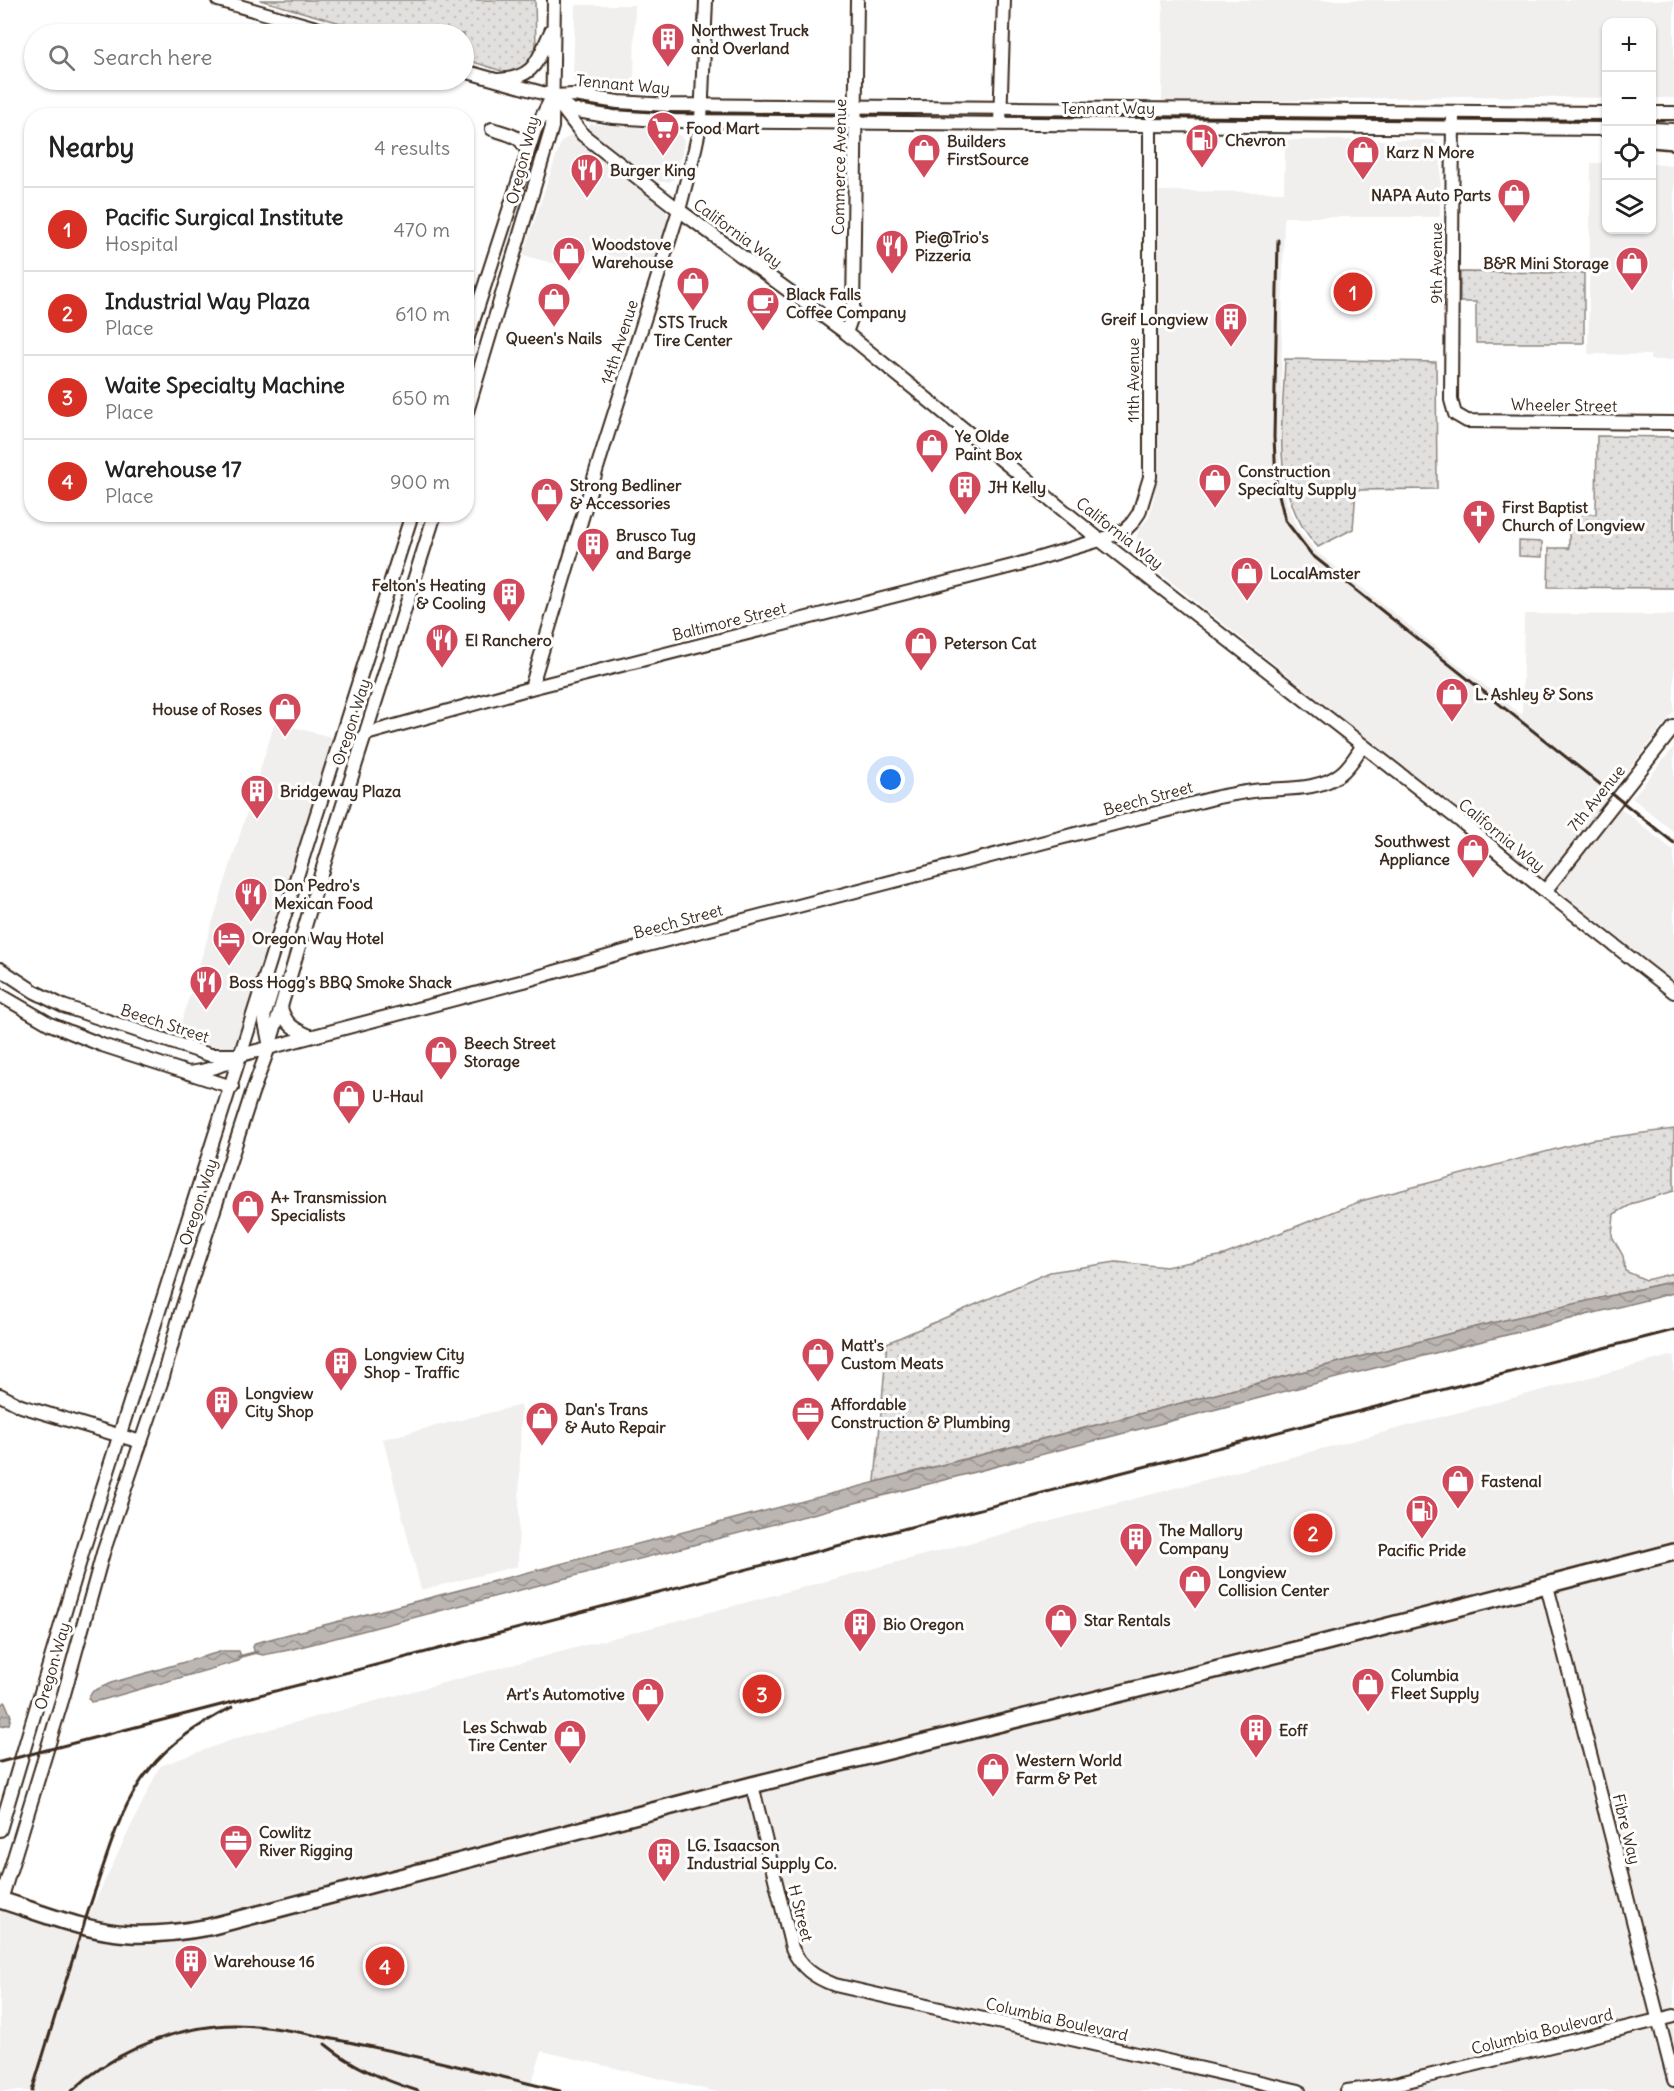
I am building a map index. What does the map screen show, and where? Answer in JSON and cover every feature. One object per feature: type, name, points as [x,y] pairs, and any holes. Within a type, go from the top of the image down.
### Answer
[{"type":"highway","points":[[1656,139],[1674,141]]},
{"type":"highway","points":[[0,1901],[106,1931],[129,1934],[180,1933],[752,1785],[1547,1586],[1674,1552]]},
{"type":"street","points":[[218,0],[302,24]]},
{"type":"street","points":[[474,73],[553,96],[554,0]]},
{"type":"street","name":"14th Avenue","points":[[531,688],[597,468],[679,210],[701,120],[706,0]]},
{"type":"street","name":"Commerce Avenue","points":[[846,333],[853,313],[857,0]]},
{"type":"street","points":[[1000,123],[1004,0]]},
{"type":"street","points":[[498,80],[520,77],[534,68],[554,25]]},
{"type":"street","name":"Tennant Way","points":[[553,96],[574,95],[636,104],[1602,112]]},
{"type":"street","name":"Tennant Way","points":[[553,96],[571,110],[644,120],[1602,129]]},
{"type":"street","name":"Oregon Way","points":[[474,318],[535,130],[553,96]]},
{"type":"street","name":"Oregon Way","points":[[474,388],[552,127],[553,96]]},
{"type":"street","name":"California Way","points":[[553,96],[583,135],[679,210],[846,333],[1100,540],[1464,824],[1674,992]]},
{"type":"street","name":"9th Avenue","points":[[1453,112],[1451,400],[1455,414]]},
{"type":"street","points":[[1656,113],[1674,113]]},
{"type":"street","name":"11th Avenue","points":[[1100,540],[1125,531],[1132,523],[1139,513],[1150,477],[1150,124]]},
{"type":"street","points":[[492,129],[518,138],[524,143],[527,154]]},
{"type":"street","points":[[1656,129],[1674,130]]},
{"type":"street","name":"Wheeler Street","points":[[1455,414],[1467,421],[1674,423]]},
{"type":"street","name":"Oregon Way","points":[[0,1830],[85,1544],[232,1087],[409,522]]},
{"type":"street","name":"Oregon Way","points":[[0,1901],[64,1694],[102,1553],[141,1442],[252,1093],[269,1047],[432,522]]},
{"type":"street","name":"Baltimore Street","points":[[366,734],[531,688],[1016,565],[1100,540]]},
{"type":"street","name":"7th Avenue","points":[[1545,891],[1674,727]]},
{"type":"street","name":"Beech Street","points":[[0,969],[35,992],[63,1006],[210,1055],[241,1055],[524,981],[644,946],[1218,797],[1319,783],[1338,776],[1363,746]]},
{"type":"street","points":[[266,977],[272,991],[264,1017],[269,1047]]},
{"type":"street","points":[[0,995],[50,1024],[102,1045],[232,1087]]},
{"type":"street","points":[[281,1008],[292,1028],[310,1036]]},
{"type":"street","points":[[185,1073],[201,1072],[225,1064],[241,1055]]},
{"type":"street","points":[[0,1395],[21,1406],[141,1442]]},
{"type":"street","name":"Fibre Way","points":[[1547,1586],[1674,2080]]},
{"type":"street","name":"H Street","points":[[752,1785],[792,1948],[798,1960],[810,1973]]},
{"type":"street","name":"Columbia Boulevard","points":[[810,1973],[835,1985],[1299,2091]]},
{"type":"street","name":"Columbia Boulevard","points":[[1347,2091],[1391,2085],[1674,2016]]},
{"type":"shaded area","points":[[260,0],[535,0],[536,50],[533,64],[511,74],[474,62],[474,24],[344,24]]},
{"type":"shaded area","points":[[1163,0],[1674,0],[1674,98],[1656,98],[1656,18],[1602,18],[1602,98],[1466,96],[1162,104]]},
{"type":"shaded area","points":[[575,5],[635,5],[634,97],[585,87],[573,79]]},
{"type":"shaded area","points":[[591,124],[675,131],[684,142],[677,176],[669,182],[659,182],[589,131],[587,127]]},
{"type":"shaded area","points":[[571,135],[576,135],[667,212],[668,219],[652,268],[590,250],[583,272],[523,255],[561,142]]},
{"type":"shaded area","points":[[1285,140],[1434,140],[1441,147],[1440,217],[1284,217],[1280,469],[1287,503],[1297,528],[1317,552],[1522,715],[1524,614],[1674,615],[1674,712],[1607,797],[1674,851],[1674,982],[1146,562],[1137,551],[1138,531],[1149,517],[1155,493],[1159,191],[1284,192]]},
{"type":"shaded area","name":"B&R Mini Storage","points":[[1591,163],[1602,163],[1602,234],[1656,234],[1656,164],[1674,166],[1674,360],[1650,360],[1650,355],[1588,354]]},
{"type":"shaded area","points":[[1460,272],[1584,273],[1584,343],[1476,343],[1476,302],[1460,302]]},
{"type":"shaded area","points":[[1285,359],[1436,362],[1437,489],[1356,490],[1353,529],[1318,547],[1302,526],[1285,482],[1282,434]]},
{"type":"shaded area","points":[[1597,436],[1674,437],[1674,588],[1548,587],[1549,548],[1569,548],[1569,514],[1596,514]]},
{"type":"shaded area","points":[[1519,541],[1542,542],[1542,557],[1519,556]]},
{"type":"shaded area","points":[[275,722],[335,738],[238,1046],[217,1051],[176,1039]]},
{"type":"shaded area","points":[[1674,747],[1674,832],[1632,798]]},
{"type":"shaded area","points":[[1674,1129],[1674,1191],[1634,1203],[1614,1214],[1612,1236],[1623,1256],[1625,1271],[1646,1280],[1674,1273],[1674,1281],[1479,1326],[875,1482],[887,1343],[1050,1272],[1116,1262],[1166,1267],[1224,1255],[1361,1201],[1590,1140]]},
{"type":"shaded area","points":[[1674,1355],[1674,2091],[713,2091],[542,2051],[529,2091],[0,2091],[0,1903],[83,1926],[160,1766],[237,1738]]},
{"type":"shaded area","points":[[521,1405],[518,1566],[421,1590],[383,1439]]},
{"type":"water","points":[[1674,1281],[1674,1293],[1371,1369],[289,1650],[263,1655],[255,1653],[253,1647],[255,1643],[1479,1326]]},
{"type":"water","points":[[223,1651],[239,1651],[241,1656],[239,1661],[102,1700],[91,1702],[88,1698],[93,1691],[111,1683]]},
{"type":"water","points":[[5,1702],[11,1716],[9,1724],[0,1726],[0,1705]]},
{"type":"waterway","points":[[238,1657],[257,1652]]},
{"type":"railway","points":[[1278,240],[1274,437],[1276,482],[1285,520],[1312,555],[1674,843]]},
{"type":"railway","points":[[0,1762],[1674,1330]]},
{"type":"railway","points":[[32,2091],[81,1934],[125,1809],[140,1782],[157,1760],[198,1727],[232,1707]]},
{"type":"railway","points":[[72,2091],[103,2066],[158,2039],[196,2029],[231,2025],[277,2029],[366,2045],[560,2091]]},
{"type":"railway","points":[[325,2044],[369,2072],[418,2091]]},
{"type":"place","name":"Northwest Truck and Overland","points":[[668,68]]},
{"type":"place","name":"Food Mart","points":[[663,157]]},
{"type":"place","name":"Chevron","points":[[1202,169]]},
{"type":"place","name":"Builders FirstSource","points":[[924,179]]},
{"type":"place","name":"Karz N More","points":[[1363,181]]},
{"type":"place","name":"Burger King","points":[[587,199]]},
{"type":"place","name":"NAPA Auto Parts","points":[[1514,224]]},
{"type":"place","name":"Pie@Trio's Pizzeria","points":[[892,275]]},
{"type":"place","name":"Woodstove Warehouse","points":[[569,282]]},
{"type":"place","name":"Pacific Surgical Institute","points":[[1353,292]]},
{"type":"place","name":"B&R Mini Storage","points":[[1632,292]]},
{"type":"place","name":"STS Truck Tire Center","points":[[693,312]]},
{"type":"place","name":"Queen's Nails","points":[[554,328]]},
{"type":"place","name":"Black Falls Coffee Company","points":[[763,332]]},
{"type":"place","name":"Greif Longview","points":[[1231,348]]},
{"type":"place","name":"Ye Olde Paint Box","points":[[932,474]]},
{"type":"place","name":"Construction Specialty Supply","points":[[1215,509]]},
{"type":"place","name":"JH Kelly","points":[[965,516]]},
{"type":"place","name":"Strong Bedliner & Accessories","points":[[547,523]]},
{"type":"place","name":"First Baptist Church of Longview","points":[[1479,545]]},
{"type":"place","name":"Brusco Tug and Barge","points":[[593,573]]},
{"type":"place","name":"LocalAmster","points":[[1247,602]]},
{"type":"place","name":"Felton's Heating & Cooling","points":[[509,623]]},
{"type":"place","name":"El Ranchero","points":[[442,669]]},
{"type":"place","name":"Peterson Cat","points":[[921,672]]},
{"type":"place","name":"L. Ashley & Sons","points":[[1452,723]]},
{"type":"place","name":"House of Roses","points":[[285,738]]},
{"type":"place","name":"Bridgeway Plaza","points":[[257,820]]},
{"type":"place","name":"Southwest Appliance","points":[[1473,879]]},
{"type":"place","name":"Don Pedro's Mexican Food","points":[[251,923]]},
{"type":"place","name":"Oregon Way Hotel","points":[[229,967]]},
{"type":"place","name":"Boss Hogg's BBQ Smoke Shack","points":[[206,1011]]},
{"type":"place","name":"Beech Street Storage","points":[[441,1081]]},
{"type":"place","name":"U-Haul","points":[[349,1125]]},
{"type":"place","name":"A+ Transmission Specialists","points":[[248,1235]]},
{"type":"place","name":"Matt's Custom Meats","points":[[818,1383]]},
{"type":"place","name":"Longview City Shop - Traffic","points":[[341,1392]]},
{"type":"place","name":"Longview City Shop","points":[[222,1431]]},
{"type":"place","name":"Affordable Construction & Plumbing","points":[[808,1442]]},
{"type":"place","name":"Dan's Trans & Auto Repair","points":[[542,1447]]},
{"type":"place","name":"Fastenal","points":[[1458,1510]]},
{"type":"place","name":"Industrial Way Plaza","points":[[1313,1533]]},
{"type":"place","name":"Pacific Pride","points":[[1422,1540]]},
{"type":"place","name":"The Mallory Company","points":[[1136,1568]]},
{"type":"place","name":"Longview Collision Center","points":[[1195,1610]]},
{"type":"place","name":"Star Rentals","points":[[1061,1649]]},
{"type":"place","name":"Bio Oregon","points":[[860,1653]]},
{"type":"place","name":"Waite Specialty Machine","points":[[762,1694]]},
{"type":"place","name":"Columbia Fleet Supply","points":[[1368,1713]]},
{"type":"place","name":"Art's Automotive","points":[[648,1723]]},
{"type":"place","name":"Eoff","points":[[1256,1759]]},
{"type":"place","name":"Les Schwab Tire Center","points":[[570,1765]]},
{"type":"place","name":"Western World Farm & Pet","points":[[993,1798]]},
{"type":"place","name":"Cowlitz River Rigging","points":[[236,1870]]},
{"type":"place","name":"LG. Isaacson Industrial Supply Co.","points":[[664,1883]]},
{"type":"place","name":"Warehouse 17","points":[[385,1966]]},
{"type":"place","name":"Warehouse 16","points":[[191,1990]]}]
